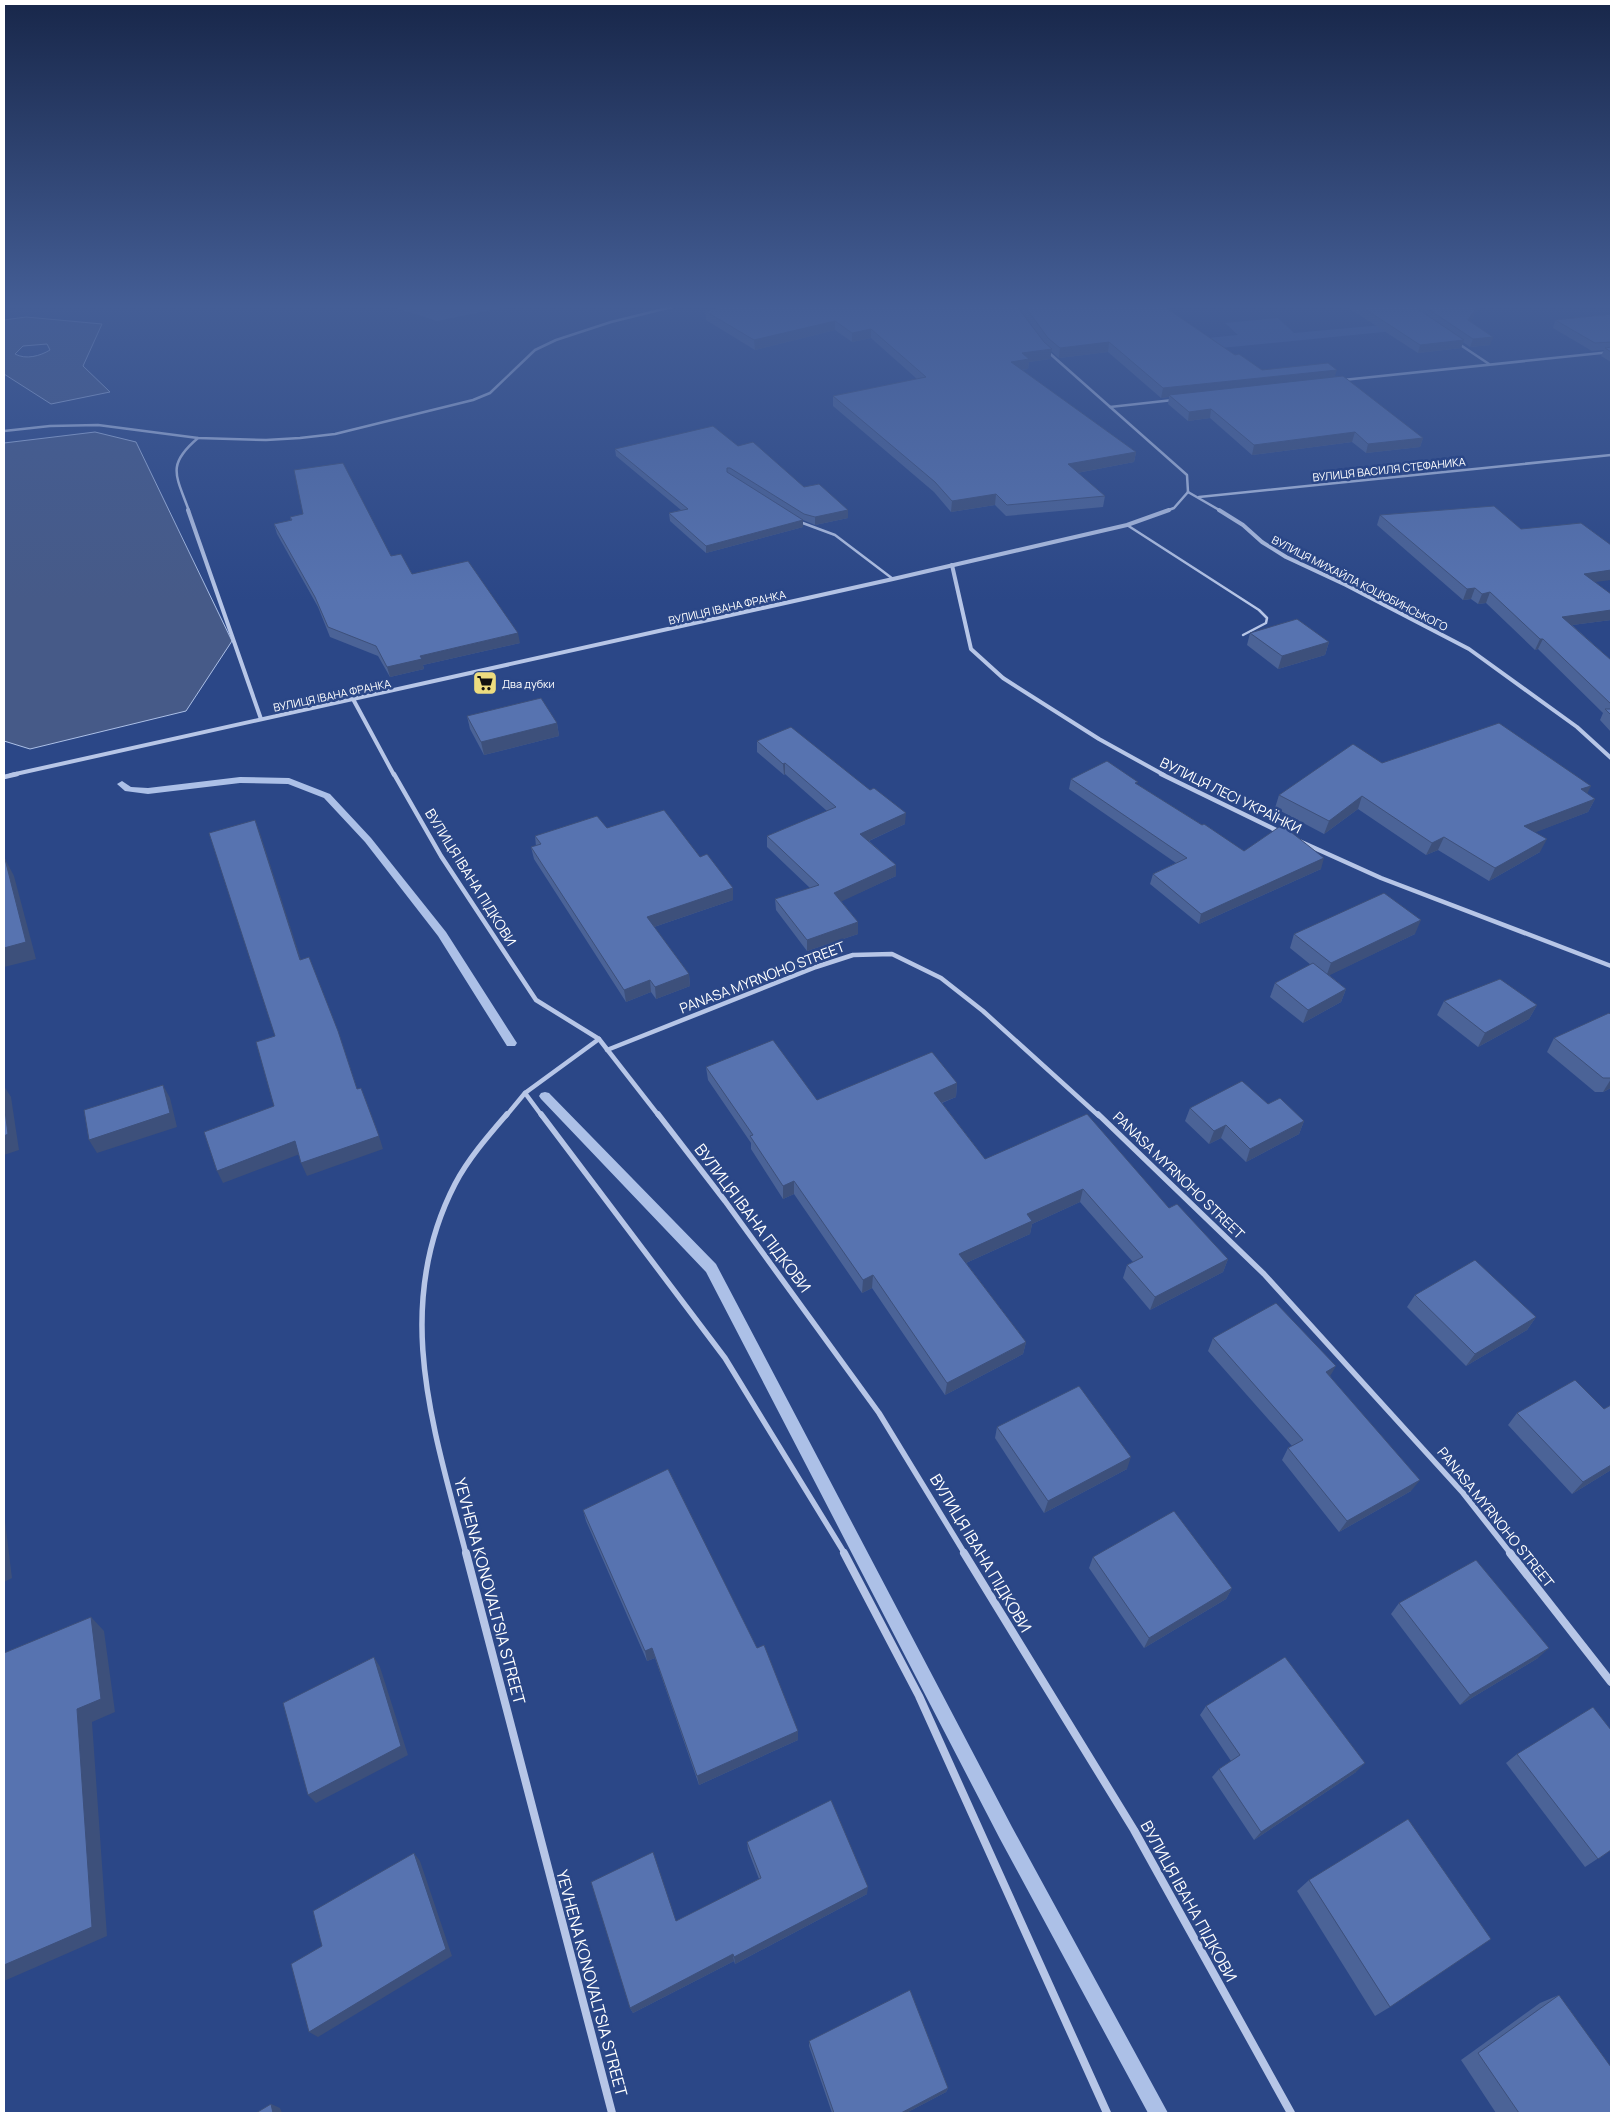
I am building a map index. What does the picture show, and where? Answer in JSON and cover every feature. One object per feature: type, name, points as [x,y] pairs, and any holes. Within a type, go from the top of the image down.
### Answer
[{"type":"street","points":[[4,431],[50,426],[98,425],[198,438],[266,440],[335,434],[457,404]]},
{"type":"street","points":[[1106,404],[1187,475],[1188,492]]},
{"type":"street","points":[[1110,407],[1137,404]]},
{"type":"street","name":"ВУЛИЦЯ ІВАНА ФРАНКА","points":[[198,438],[178,456],[175,467],[261,719]]},
{"type":"street","name":"ВУЛИЦЯ ВАСИЛЯ СТЕФАНИКА","points":[[1199,497],[1611,456]]},
{"type":"street","name":"ВУЛИЦЯ ІВАНА ФРАНКА","points":[[4,777],[1127,525],[1174,508],[1188,492]]},
{"type":"street","name":"ВУЛИЦЯ МИХАЙЛА КОЦЮБИНСЬКОГО","points":[[1188,492],[1243,525],[1275,550],[1469,649],[1577,727],[1611,758]]},
{"type":"street","name":"ВУЛИЦЯ ЛЕСІ УКРАЇНКИ","points":[[952,565],[957,577],[971,649],[1003,678],[1099,739],[1161,774],[1288,835]]},
{"type":"street","name":"ВУЛИЦЯ ІВАНА ПІДКОВИ","points":[[353,699],[410,804],[441,856],[536,1000],[599,1039],[725,1201],[879,1413],[1134,1830],[1290,2113]]},
{"type":"street","name":"ВУЛИЦЯ ЛЕСІ УКРАЇНКИ","points":[[1296,839],[1381,878],[1611,966]]},
{"type":"street","name":"PANASA MYRNOHO STREET","points":[[607,1050],[807,971],[853,955],[892,954],[941,978],[983,1011],[1069,1087],[1264,1274],[1464,1493],[1611,1682]]},
{"type":"street","points":[[599,1039],[525,1093],[725,1358],[840,1544],[919,1696],[1107,2113]]},
{"type":"street","name":"YEVHENA KONOVALTSIA STREET","points":[[525,1093],[474,1155],[456,1183],[443,1212],[424,1281],[420,1313],[423,1353],[437,1441],[612,2113]]},
{"type":"lane","points":[[795,519],[803,524],[835,535],[893,579]]},
{"type":"lane","points":[[1127,525],[1259,610],[1267,618],[1266,623],[1243,636]]},
{"type":"shaded area","points":[[95,432],[136,442],[232,641],[186,711],[30,749],[4,741],[4,443]]},
{"type":"building","points":[[842,404],[1069,404],[1136,452],[1068,464],[1105,496],[1007,505],[996,494],[952,501],[935,482]]},
{"type":"building","points":[[1179,404],[1379,404],[1423,438],[1368,444],[1355,432],[1254,445],[1211,409],[1189,412]]},
{"type":"building","points":[[713,426],[738,446],[753,442],[804,487],[819,484],[848,510],[815,517],[804,514],[730,468],[727,468],[727,472],[803,520],[706,546],[669,513],[688,509],[615,449]]},
{"type":"building","points":[[343,463],[391,556],[401,554],[412,574],[468,561],[518,633],[420,656],[422,659],[387,667],[376,646],[328,627],[315,597],[274,524],[292,520],[290,517],[303,514],[294,470]]},
{"type":"building","points":[[1494,506],[1521,529],[1581,523],[1611,545],[1611,570],[1584,574],[1611,594],[1611,610],[1562,617],[1611,660],[1611,704],[1543,639],[1540,639],[1490,592],[1482,594],[1475,588],[1467,589],[1380,515]]},
{"type":"building","points":[[1297,619],[1329,642],[1282,656],[1250,633]]},
{"type":"building","points":[[541,698],[557,723],[481,742],[467,716]]},
{"type":"building","points":[[1605,709],[1611,709],[1611,715]]},
{"type":"building","points":[[1499,723],[1591,786],[1581,789],[1595,799],[1524,826],[1547,839],[1495,868],[1444,837],[1432,843],[1362,796],[1329,821],[1279,795],[1353,744],[1382,763]]},
{"type":"building","points":[[791,727],[870,790],[874,788],[906,813],[860,834],[896,865],[834,893],[858,922],[807,940],[775,899],[819,885],[767,836],[836,807],[757,741]]},
{"type":"building","points":[[1107,761],[1138,782],[1135,783],[1202,825],[1204,824],[1244,851],[1282,825],[1324,858],[1201,914],[1153,874],[1187,858],[1071,779]]},
{"type":"building","points":[[664,810],[700,857],[707,854],[733,888],[647,917],[689,974],[655,987],[650,980],[624,990],[531,847],[541,844],[535,836],[597,816],[607,828]]},
{"type":"building","points":[[255,820],[300,960],[309,957],[338,1031],[357,1089],[361,1088],[379,1136],[301,1163],[295,1141],[217,1171],[204,1132],[274,1106],[256,1042],[275,1036],[209,833]]},
{"type":"building","points":[[4,859],[26,942],[4,948]]},
{"type":"building","points":[[1384,893],[1421,920],[1331,963],[1294,934]]},
{"type":"building","points":[[1313,963],[1346,989],[1308,1010],[1275,983]]},
{"type":"building","points":[[1500,979],[1537,1005],[1485,1033],[1444,1001]]},
{"type":"building","points":[[1609,1013],[1611,1015],[1611,1078],[1603,1078],[1554,1038]]},
{"type":"building","points":[[773,1040],[817,1100],[932,1052],[957,1083],[934,1093],[985,1159],[1087,1114],[1169,1208],[1177,1204],[1228,1259],[1155,1297],[1127,1265],[1143,1257],[1083,1189],[1027,1214],[1032,1221],[959,1254],[1026,1342],[947,1383],[873,1275],[863,1280],[794,1181],[783,1186],[750,1136],[753,1135],[706,1067]]},
{"type":"building","points":[[1242,1081],[1268,1104],[1280,1098],[1304,1121],[1250,1149],[1226,1125],[1214,1131],[1190,1108]]},
{"type":"building","points":[[163,1085],[170,1113],[89,1140],[84,1110]]},
{"type":"building","points":[[4,1103],[8,1134],[4,1136]]},
{"type":"building","points":[[1475,1260],[1536,1317],[1475,1354],[1415,1295]]},
{"type":"building","points":[[1276,1303],[1336,1366],[1326,1372],[1420,1480],[1347,1521],[1288,1448],[1303,1440],[1213,1338]]},
{"type":"building","points":[[1575,1380],[1604,1409],[1611,1405],[1611,1465],[1583,1482],[1517,1413]]},
{"type":"building","points":[[1079,1386],[1131,1457],[1048,1501],[997,1427]]},
{"type":"building","points":[[668,1469],[757,1648],[764,1645],[798,1731],[697,1776],[652,1648],[645,1651],[583,1510]]},
{"type":"building","points":[[1174,1511],[1232,1588],[1149,1638],[1093,1557]]},
{"type":"building","points":[[1476,1560],[1549,1648],[1470,1695],[1399,1603]]},
{"type":"building","points":[[91,1617],[101,1699],[77,1709],[92,1927],[4,1965],[4,1653]]},
{"type":"building","points":[[374,1657],[401,1746],[308,1795],[283,1703]]},
{"type":"building","points":[[1285,1657],[1365,1763],[1261,1832],[1219,1769],[1240,1755],[1206,1706]]},
{"type":"building","points":[[1593,1707],[1611,1730],[1611,1850],[1598,1859],[1517,1754]]},
{"type":"building","points":[[831,1800],[868,1887],[734,1957],[733,1954],[630,2008],[591,1882],[653,1852],[676,1921],[761,1878],[747,1842]]},
{"type":"building","points":[[1408,1819],[1491,1939],[1390,2007],[1309,1880]]},
{"type":"building","points":[[414,1853],[446,1949],[309,2032],[291,1964],[322,1946],[313,1911]]},
{"type":"building","points":[[910,1990],[948,2088],[901,2113],[834,2113],[809,2041]]},
{"type":"building","points":[[1559,1995],[1611,2067],[1611,2113],[1519,2113],[1478,2053]]},
{"type":"building","points":[[271,2104],[273,2113],[256,2113]]},
{"type":"waterway","points":[[122,784],[128,789],[148,791],[240,780],[289,781],[327,796],[368,840],[442,934],[511,1043]]},
{"type":"waterway","points":[[545,1096],[711,1268],[1006,1833],[1158,2113]]},
{"type":"place","name":"Два дубки","points":[[485,683]]}]
